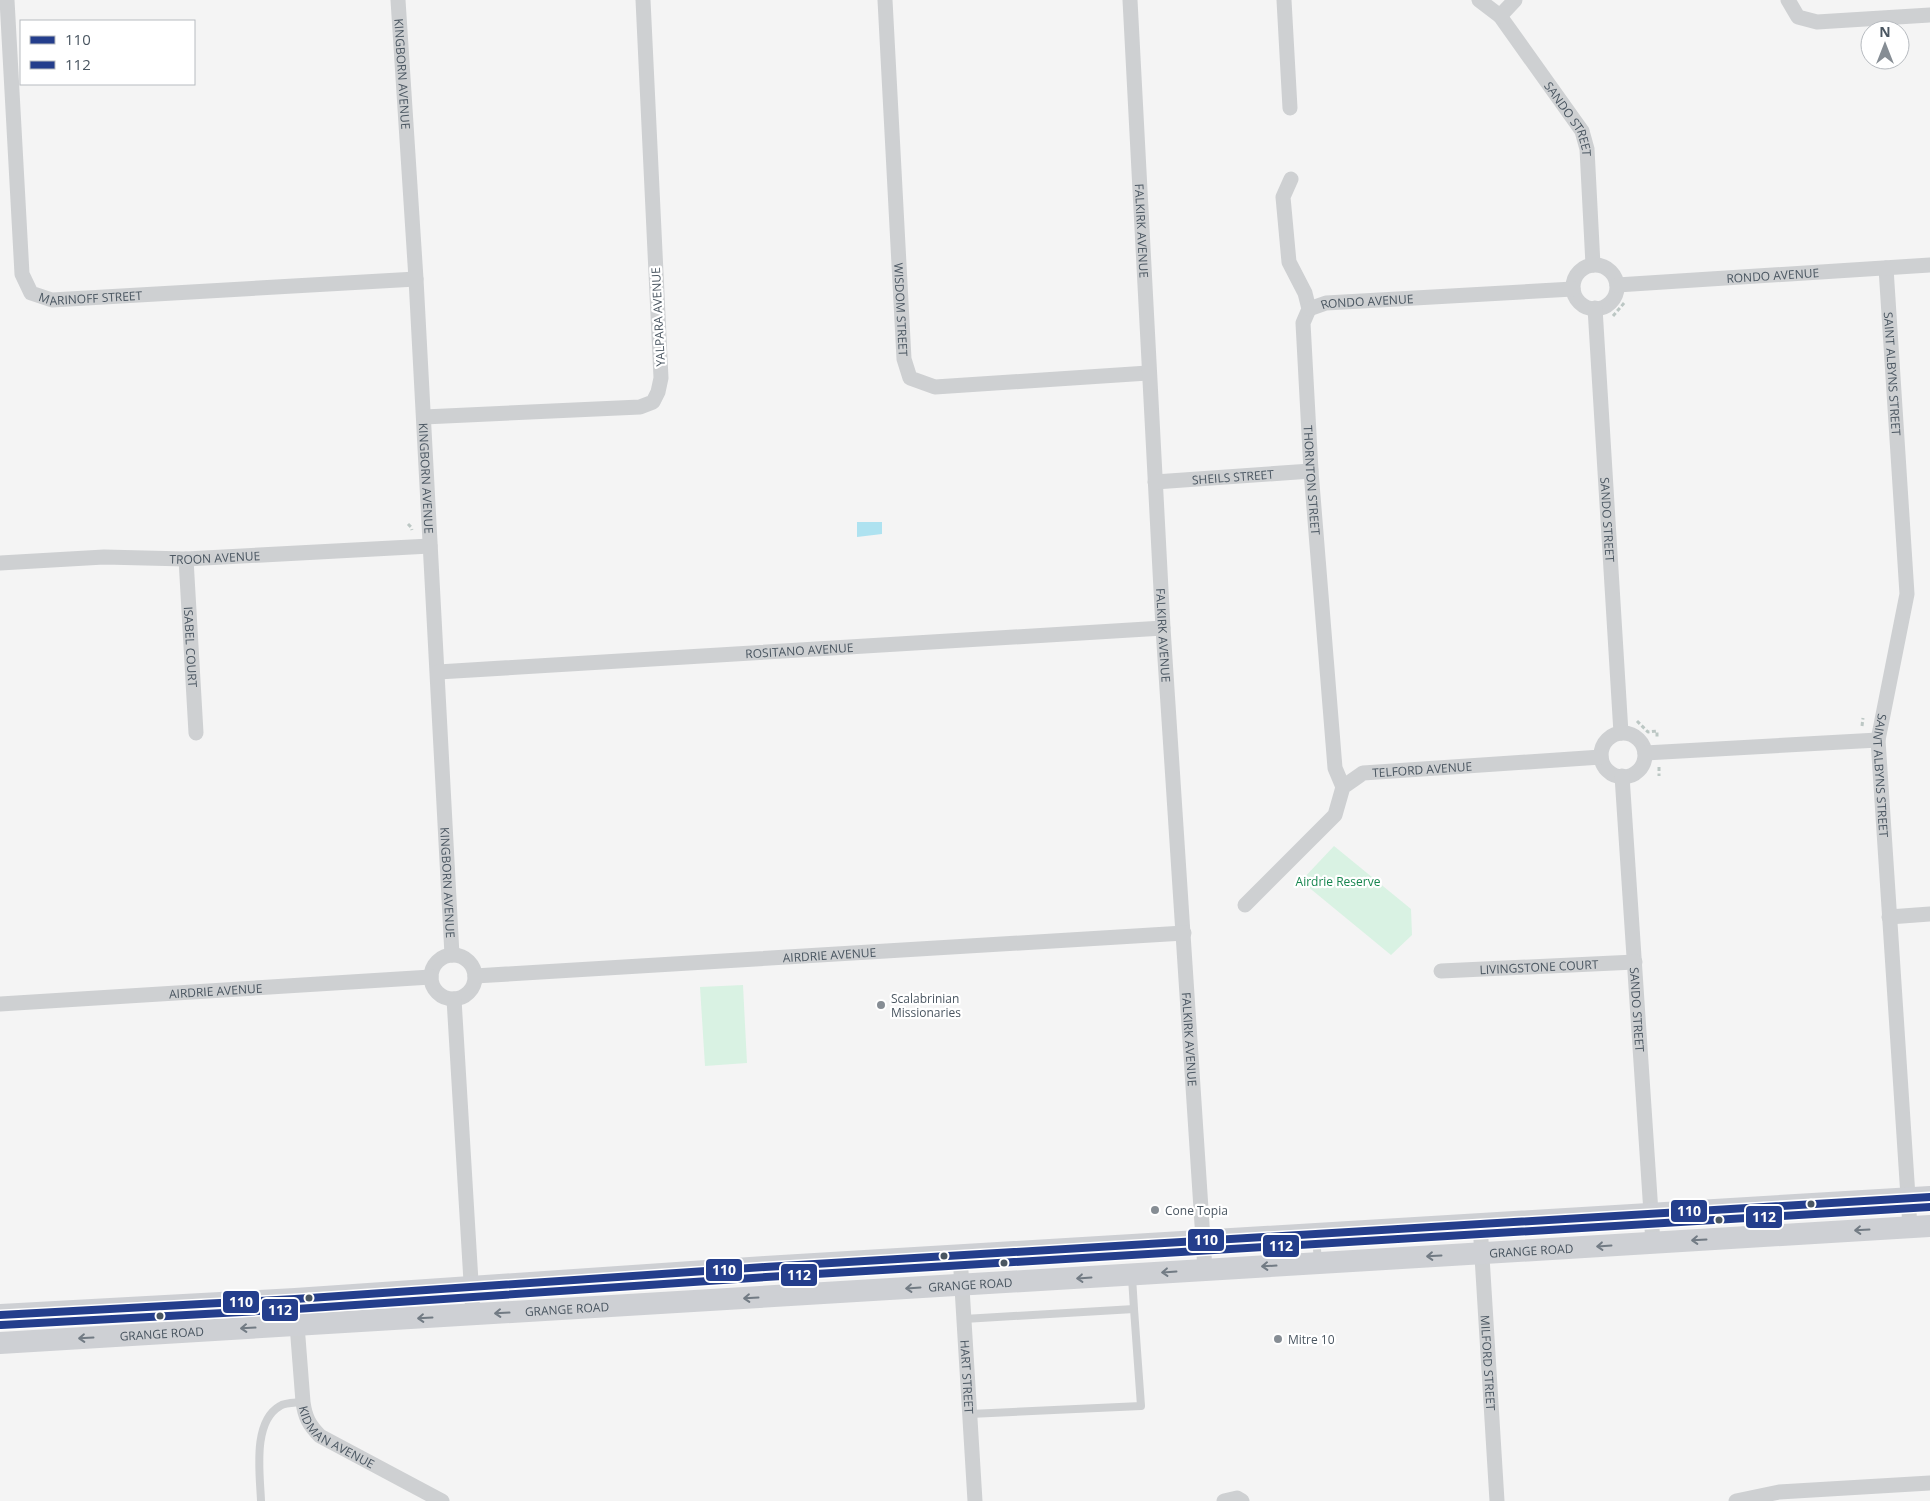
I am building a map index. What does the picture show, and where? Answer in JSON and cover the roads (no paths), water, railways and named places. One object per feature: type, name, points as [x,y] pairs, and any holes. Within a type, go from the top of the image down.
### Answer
[{"type":"main road","points":[[0,1315],[295,1299],[960,1255],[1930,1197]]},
{"type":"main road","name":"GRANGE ROAD","points":[[0,1343],[1920,1227]]},
{"type":"street","name":"MARINOFF STREET","points":[[7,0],[22,274],[31,293],[52,300],[416,279]]},
{"type":"street","name":"KINGBORN AVENUE","points":[[398,0],[424,418],[452,955]]},
{"type":"street","name":"YALPARA AVENUE","points":[[424,418],[640,407],[653,402],[658,392],[661,378],[643,0]]},
{"type":"street","name":"WISDOM STREET","points":[[886,0],[904,360],[910,378],[935,387],[1148,373]]},
{"type":"street","name":"FALKIRK AVENUE","points":[[1130,0],[1148,373],[1163,628],[1206,1270]]},
{"type":"street","points":[[1284,0],[1290,108]]},
{"type":"street","name":"SANDO STREET","points":[[1479,0],[1500,16],[1582,131],[1587,149],[1593,265]]},
{"type":"street","points":[[1500,16],[1515,0]]},
{"type":"street","points":[[1788,0],[1798,17],[1817,22],[1930,15]]},
{"type":"street","points":[[1291,178],[1283,197],[1289,262],[1310,309]]},
{"type":"street","points":[[1593,265],[1603,266],[1610,271],[1615,278],[1617,286],[1610,303],[1605,306],[1588,308],[1579,302],[1573,289],[1575,277],[1580,271],[1593,265]]},
{"type":"street","name":"RONDO AVENUE","points":[[1617,286],[1930,265]]},
{"type":"street","name":"SAINT ALBYNS STREET","points":[[1886,268],[1907,594],[1878,740],[1908,1198],[1920,1227]]},
{"type":"street","name":"RONDO AVENUE","points":[[1310,309],[1326,303],[1573,289]]},
{"type":"street","name":"SANDO STREET","points":[[1595,308],[1621,733]]},
{"type":"street","name":"THORNTON STREET","points":[[1310,309],[1303,323],[1311,471],[1335,768],[1343,787]]},
{"type":"street","name":"SHEILS STREET","points":[[1155,482],[1311,471]]},
{"type":"street","name":"TROON AVENUE","points":[[0,563],[104,557],[186,559],[430,546]]},
{"type":"street","name":"ISABEL COURT","points":[[186,559],[196,733]]},
{"type":"street","name":"ROSITANO AVENUE","points":[[438,672],[1163,628]]},
{"type":"street","points":[[1621,733],[1634,736],[1643,747],[1645,753],[1641,767],[1636,772],[1622,776],[1606,769],[1601,757],[1604,744],[1614,734],[1621,733]]},
{"type":"street","points":[[1645,753],[1878,740]]},
{"type":"street","name":"TELFORD AVENUE","points":[[1343,787],[1363,773],[1601,757]]},
{"type":"street","name":"SANDO STREET","points":[[1622,776],[1653,1243]]},
{"type":"street","points":[[1245,905],[1335,815],[1343,787]]},
{"type":"street","points":[[1889,917],[1930,914]]},
{"type":"street","name":"AIRDRIE AVENUE","points":[[475,976],[1184,933]]},
{"type":"street","points":[[452,955],[461,957],[468,962],[475,976],[473,987],[468,993],[454,999],[446,998],[437,993],[431,978],[433,968],[438,962],[452,955]]},
{"type":"street","name":"LIVINGSTONE COURT","points":[[1441,971],[1635,962]]},
{"type":"street","name":"AIRDRIE AVENUE","points":[[0,1004],[431,978]]},
{"type":"street","points":[[454,999],[473,1315]]},
{"type":"street","name":"MILFORD STREET","points":[[1480,1224],[1497,1501]]},
{"type":"street","name":"HART STREET","points":[[960,1255],[975,1501]]},
{"type":"street","name":"KIDMAN AVENUE","points":[[295,1299],[303,1402],[305,1416],[310,1426],[320,1436],[440,1500]]},
{"type":"street","points":[[1736,1501],[1778,1492],[1847,1494],[1930,1482]]},
{"type":"street","points":[[1224,1501],[1237,1498],[1242,1501]]},
{"type":"lane","points":[[1316,1234],[1318,1264]]},
{"type":"lane","points":[[970,1414],[1140,1406],[1132,1275]]},
{"type":"lane","points":[[964,1319],[1134,1309]]},
{"type":"lane","points":[[261,1501],[260,1439],[267,1420],[279,1407],[303,1402]]},
{"type":"water","points":[[857,522],[882,522],[882,534],[857,537]]},
{"type":"place","name":"Scalabrinian Missionaries","points":[[881,1005]]},
{"type":"place","name":"Cone Topia","points":[[1155,1210]]},
{"type":"place","name":"Mitre 10","points":[[1278,1339]]},
{"type":"park label","name":"Airdrie Reserve","points":[[1338,881]]}]
